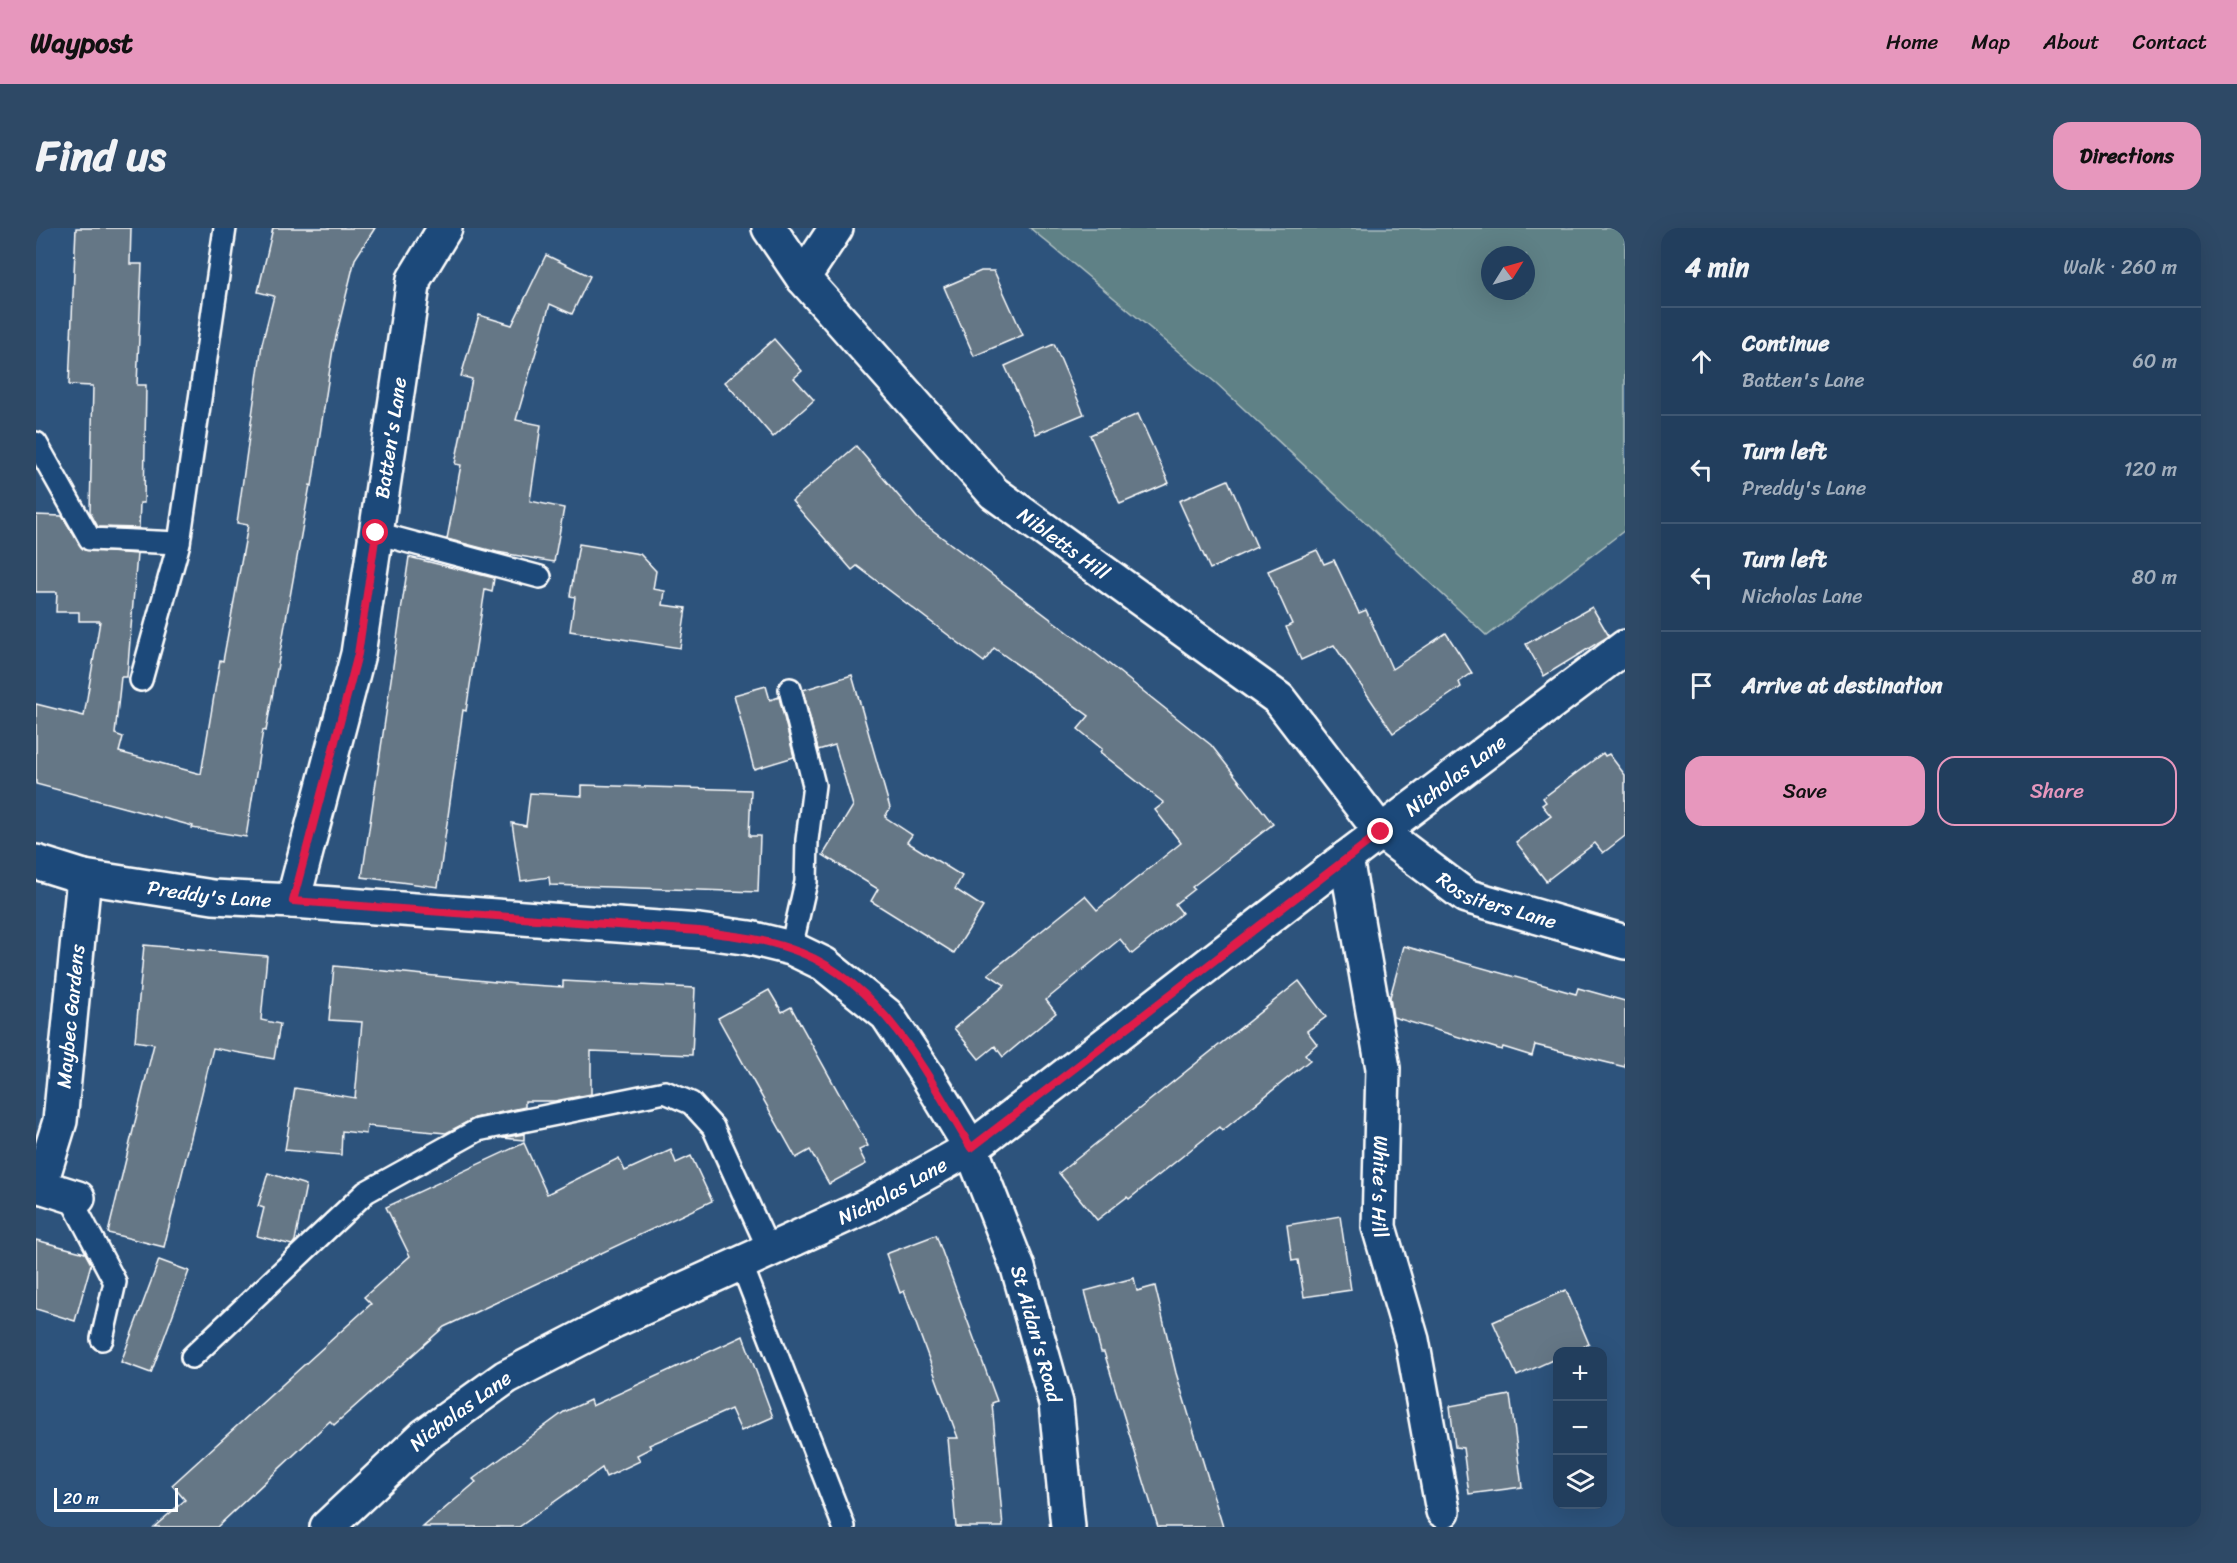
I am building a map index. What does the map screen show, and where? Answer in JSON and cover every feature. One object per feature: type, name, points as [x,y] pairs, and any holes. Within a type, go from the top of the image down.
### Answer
[{"type":"street","name":"Batten's Lane","points":[[293,901],[358,654],[414,279],[445,228]]},
{"type":"street","name":"Nibletts Hill","points":[[769,228],[803,278],[994,493],[1279,699],[1381,832]]},
{"type":"street","points":[[803,278],[836,228]]},
{"type":"street","name":"Nicholas Lane","points":[[327,1527],[424,1436],[506,1377],[614,1321],[869,1204],[971,1148],[1346,858],[1625,647]]},
{"type":"street","name":"Rossiters Lane","points":[[1381,832],[1466,896],[1625,942]]},
{"type":"street","name":"White's Hill","points":[[1346,858],[1383,1068],[1379,1227],[1412,1340],[1443,1511]]},
{"type":"street","name":"Preddy's Lane","points":[[36,862],[84,877],[213,897],[699,931],[750,938],[791,948],[824,964],[887,1015],[971,1148]]},
{"type":"street","name":"Maybec Gardens","points":[[56,1191],[60,1121],[84,877]]},
{"type":"street","name":"St Aidan's Road","points":[[971,1148],[1018,1268],[1056,1403],[1068,1527]]},
{"type":"lane","points":[[141,680],[179,543],[225,228]]},
{"type":"lane","points":[[36,444],[90,539],[179,543]]},
{"type":"lane","points":[[376,533],[540,577]]},
{"type":"lane","points":[[790,689],[814,785],[807,840],[806,882],[791,948]]},
{"type":"lane","points":[[192,1357],[366,1192],[477,1130],[665,1092],[691,1103],[713,1128],[844,1527]]},
{"type":"lane","points":[[56,1191],[115,1282],[102,1339]]},
{"type":"green space","points":[[1030,228],[1625,228],[1625,530],[1487,636],[1216,383]]},
{"type":"building","points":[[76,228],[131,228],[130,264],[142,264],[137,385],[146,385],[144,503],[140,503],[139,528],[98,527],[90,512],[93,386],[69,385]]},
{"type":"building","points":[[273,228],[375,228],[355,259],[333,349],[312,486],[310,485],[266,731],[263,730],[246,837],[192,828],[193,826],[36,784],[36,704],[84,716],[100,621],[79,621],[79,612],[56,612],[57,592],[36,592],[36,515],[62,516],[84,550],[137,554],[127,677],[121,677],[115,734],[123,737],[119,752],[201,774],[220,660],[223,661],[248,525],[237,523],[262,344],[274,296],[258,292]]},
{"type":"building","points":[[546,255],[590,276],[572,314],[550,304],[516,420],[541,425],[530,501],[564,508],[554,562],[497,552],[447,539],[461,465],[455,464],[472,379],[461,376],[479,315],[512,325]]},
{"type":"building","points":[[981,271],[994,271],[1023,335],[974,356],[944,287]]},
{"type":"building","points":[[774,339],[802,371],[794,378],[814,400],[773,437],[725,382]]},
{"type":"building","points":[[1054,344],[1084,414],[1036,434],[1005,366]]},
{"type":"building","points":[[1138,414],[1169,483],[1120,504],[1090,435]]},
{"type":"building","points":[[856,446],[919,520],[1085,645],[1211,745],[1273,824],[1192,887],[1194,889],[1175,904],[1182,913],[1132,954],[1120,939],[1046,1000],[1056,1013],[1003,1057],[995,1046],[979,1059],[954,1028],[1005,985],[988,974],[1085,896],[1097,910],[1181,843],[1155,810],[1164,803],[1100,752],[1102,749],[1078,729],[1089,716],[994,648],[984,662],[857,566],[852,570],[792,501]]},
{"type":"building","points":[[1228,480],[1257,547],[1210,569],[1179,501]]},
{"type":"building","points":[[579,544],[640,554],[656,571],[653,589],[665,591],[663,605],[686,608],[680,648],[570,631],[575,597],[570,596]]},
{"type":"building","points":[[1317,550],[1324,564],[1334,560],[1359,613],[1366,610],[1392,669],[1446,633],[1472,673],[1459,682],[1461,687],[1393,733],[1334,645],[1301,660],[1286,627],[1292,624],[1268,571]]},
{"type":"building","points":[[409,557],[494,578],[492,592],[485,590],[466,711],[463,710],[438,887],[362,877]]},
{"type":"building","points":[[1592,607],[1609,636],[1544,676],[1526,644]]},
{"type":"building","points":[[852,675],[890,808],[885,817],[912,835],[907,842],[962,876],[955,889],[983,907],[954,953],[871,901],[878,889],[823,855],[853,806],[835,745],[818,750],[803,690]]},
{"type":"building","points":[[766,686],[770,700],[779,697],[794,757],[754,769],[734,695]]},
{"type":"building","points":[[1603,753],[1605,756],[1609,754],[1625,775],[1625,836],[1603,853],[1595,843],[1546,881],[1516,842],[1551,816],[1542,805],[1546,802],[1543,798]]},
{"type":"building","points":[[582,785],[751,790],[749,836],[760,836],[758,892],[550,885],[549,877],[521,881],[512,823],[526,826],[530,793],[582,796]]},
{"type":"building","points":[[144,945],[267,956],[261,1020],[280,1024],[274,1059],[213,1048],[164,1247],[108,1233],[154,1044],[135,1041]]},
{"type":"building","points":[[1404,946],[1576,994],[1578,988],[1625,1001],[1625,1067],[1535,1045],[1532,1056],[1503,1047],[1502,1050],[1393,1017],[1390,997]]},
{"type":"building","points":[[334,966],[563,987],[563,981],[695,988],[692,1055],[591,1051],[591,1094],[555,1101],[525,1101],[525,1107],[475,1118],[446,1133],[367,1126],[366,1134],[342,1131],[341,1155],[285,1150],[295,1088],[355,1098],[362,1022],[329,1020]]},
{"type":"building","points":[[1299,981],[1326,1017],[1307,1031],[1317,1044],[1305,1054],[1310,1060],[1222,1131],[1219,1127],[1129,1199],[1127,1197],[1097,1220],[1059,1173]]},
{"type":"building","points":[[769,990],[782,1012],[791,1007],[868,1146],[859,1150],[866,1164],[829,1184],[810,1150],[796,1158],[718,1018]]},
{"type":"building","points":[[524,1134],[524,1140],[502,1138]]},
{"type":"building","points":[[524,1143],[547,1194],[619,1158],[625,1171],[671,1150],[676,1163],[691,1156],[712,1201],[444,1327],[334,1425],[330,1421],[217,1527],[154,1527],[185,1500],[172,1485],[371,1304],[364,1297],[410,1256],[386,1207]]},
{"type":"building","points":[[268,1173],[306,1185],[295,1241],[292,1245],[257,1236],[264,1208],[258,1206]]},
{"type":"building","points":[[1340,1216],[1351,1290],[1304,1297],[1298,1260],[1292,1261],[1287,1225]]},
{"type":"building","points":[[936,1235],[997,1401],[992,1403],[1003,1527],[956,1527],[948,1438],[958,1438],[904,1291],[900,1293],[886,1254]]},
{"type":"building","points":[[36,1240],[85,1253],[91,1264],[75,1321],[36,1309]]},
{"type":"building","points":[[159,1260],[189,1271],[151,1373],[121,1362]]},
{"type":"building","points":[[1134,1278],[1137,1291],[1155,1286],[1176,1373],[1223,1527],[1158,1527],[1104,1352],[1101,1352],[1085,1291]]},
{"type":"building","points":[[1566,1290],[1589,1344],[1583,1347],[1553,1347],[1553,1360],[1517,1376],[1493,1322]]},
{"type":"building","points":[[743,1336],[773,1417],[741,1431],[731,1409],[649,1445],[651,1448],[637,1455],[640,1461],[606,1477],[602,1468],[519,1527],[423,1527],[476,1482],[473,1479],[564,1412],[590,1400],[592,1406]]},
{"type":"building","points":[[1510,1395],[1522,1487],[1469,1494],[1463,1448],[1455,1447],[1450,1406]]},
{"type":"route","points":[[376,533],[358,654],[293,901],[699,931],[750,938],[791,948],[824,964],[887,1015],[927,1074],[971,1148],[1381,832]]}]
